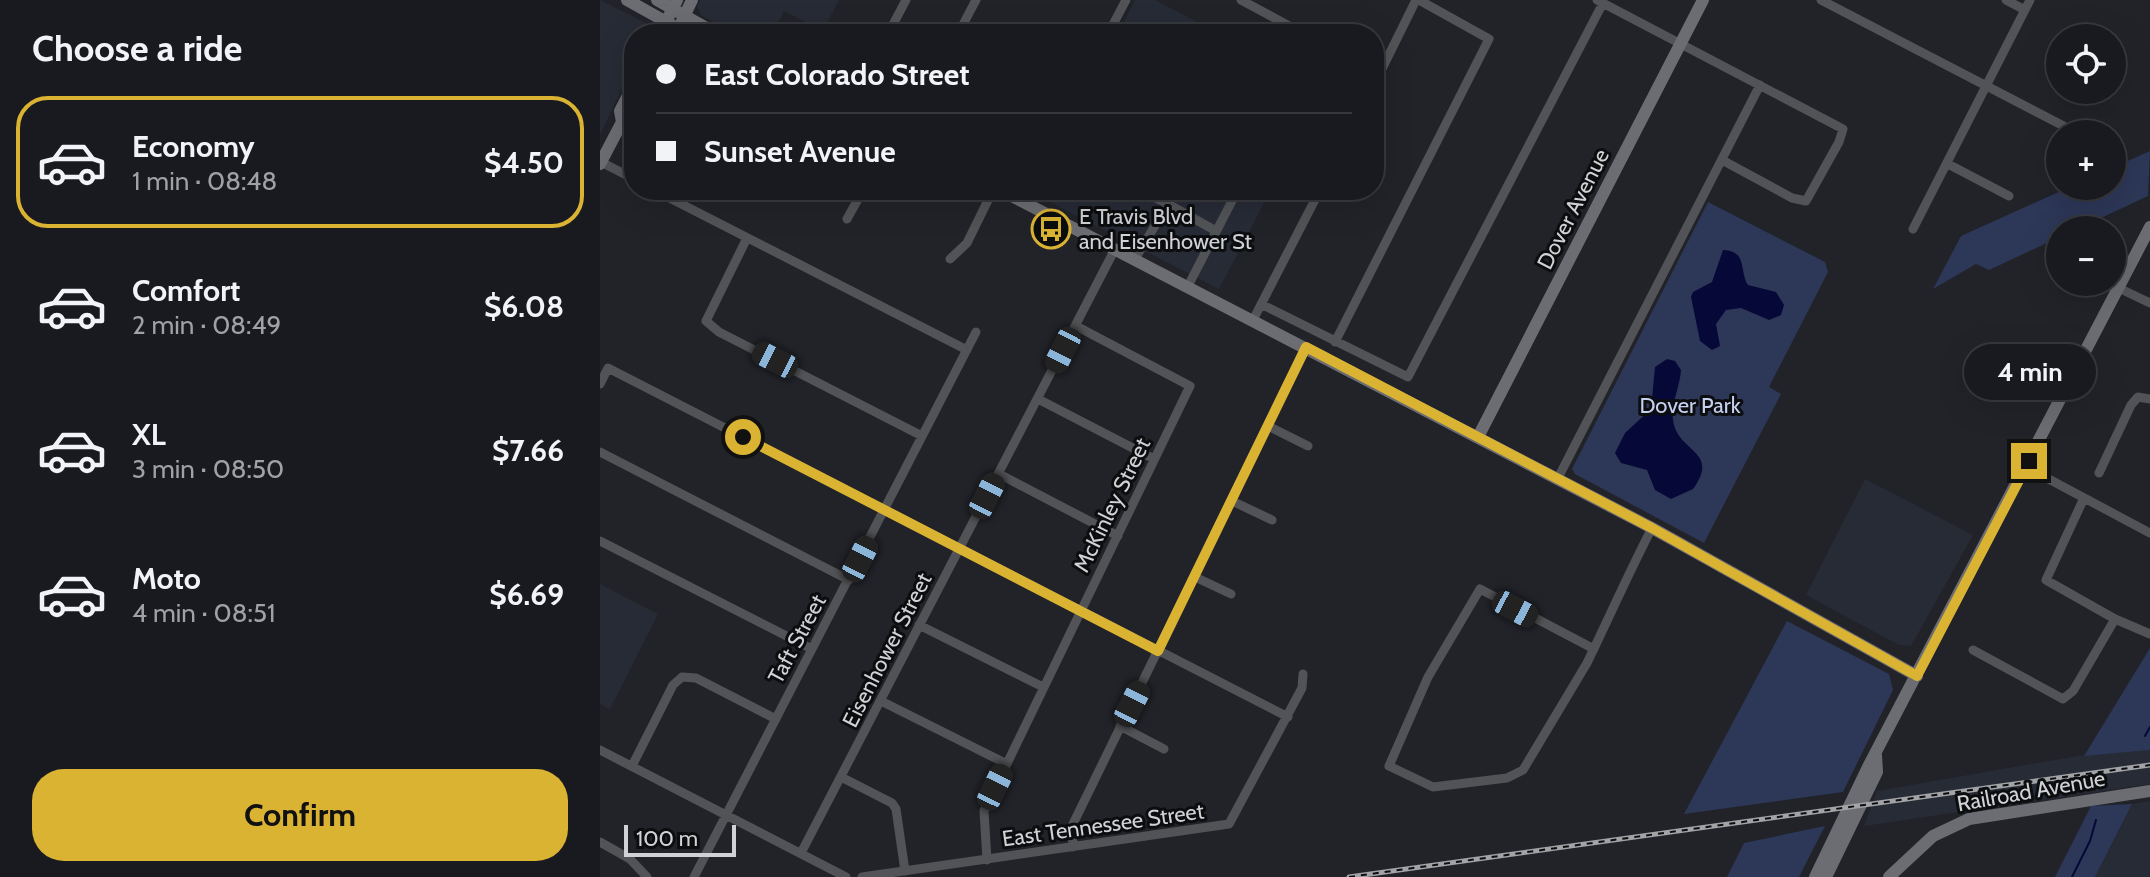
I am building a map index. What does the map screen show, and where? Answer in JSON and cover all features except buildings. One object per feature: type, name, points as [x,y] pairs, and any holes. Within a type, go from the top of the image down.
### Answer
[{"type":"main road","points":[[627,0],[677,20]]},
{"type":"main road","points":[[657,0],[677,20]]},
{"type":"main road","points":[[677,20],[692,0]]},
{"type":"main road","name":"Dover Avenue","points":[[1478,437],[1703,0]]},
{"type":"main road","points":[[600,163],[622,122],[620,111],[624,103]]},
{"type":"main road","points":[[1032,200],[1115,249],[1652,528],[1917,676]]},
{"type":"main road","points":[[2126,264],[2150,227]]},
{"type":"main road","points":[[1815,877],[1876,752],[2026,467],[2107,296]]},
{"type":"main road","points":[[1826,877],[1877,772],[1876,752]]},
{"type":"main road","name":"Railroad Avenue","points":[[1889,877],[1933,836],[1969,819],[2150,791]]},
{"type":"street","points":[[894,24],[906,0]]},
{"type":"street","points":[[963,24],[976,0]]},
{"type":"street","points":[[1113,24],[1126,0]]},
{"type":"street","points":[[1241,0],[1285,24]]},
{"type":"street","points":[[1335,342],[1489,39],[1418,0],[1384,59]]},
{"type":"street","points":[[1821,0],[2052,120]]},
{"type":"street","points":[[2006,0],[2025,10]]},
{"type":"street","points":[[1913,229],[2030,0]]},
{"type":"street","points":[[1261,304],[1408,377],[1600,2],[1843,129],[1806,201],[1792,198],[1722,160]]},
{"type":"street","points":[[1558,478],[1760,85]]},
{"type":"street","points":[[600,163],[624,174]]},
{"type":"street","points":[[1948,164],[2009,196]]},
{"type":"street","points":[[673,200],[967,350]]},
{"type":"street","points":[[847,219],[857,200]]},
{"type":"street","points":[[950,259],[967,243],[988,200]]},
{"type":"street","points":[[1160,200],[1216,231]]},
{"type":"street","points":[[1188,286],[1232,200]]},
{"type":"street","points":[[1253,320],[1315,200]]},
{"type":"street","points":[[1135,259],[1168,204]]},
{"type":"street","points":[[747,238],[706,321],[719,332],[922,436]]},
{"type":"street","name":"Eisenhower Street","points":[[801,853],[1115,249]]},
{"type":"street","points":[[2126,292],[2150,303]]},
{"type":"street","name":"McKinley Street","points":[[987,860],[982,816],[1190,386],[1076,326]]},
{"type":"street","name":"Taft Street","points":[[694,877],[976,332]]},
{"type":"street","points":[[1073,847],[1072,826],[1306,347]]},
{"type":"street","points":[[600,384],[608,368],[1288,717]]},
{"type":"street","points":[[2099,473],[2131,405],[2138,397],[2150,399]]},
{"type":"street","points":[[1038,399],[1154,459]]},
{"type":"street","points":[[1268,426],[1308,446]]},
{"type":"street","points":[[600,452],[849,580]]},
{"type":"street","points":[[2026,467],[2150,533]]},
{"type":"street","points":[[999,474],[1118,536]]},
{"type":"street","points":[[2084,498],[2046,580],[2115,619],[2150,634]]},
{"type":"street","points":[[1232,501],[1272,520]]},
{"type":"street","points":[[1594,649],[1480,589],[1428,677],[1389,766],[1433,787],[1507,778],[1523,770],[1594,649],[1652,528]]},
{"type":"street","points":[[600,541],[812,649]]},
{"type":"street","points":[[1195,577],[1231,594]]},
{"type":"street","points":[[1973,650],[2063,699],[2073,691],[2115,619]]},
{"type":"street","points":[[919,625],[1043,687]]},
{"type":"street","name":"East Tennessee Street","points":[[862,877],[1229,824],[1288,717],[1302,688],[1303,674]]},
{"type":"street","points":[[632,766],[673,685],[682,677],[696,678],[776,719]]},
{"type":"street","points":[[881,701],[1007,764]]},
{"type":"street","points":[[1120,726],[1164,749]]},
{"type":"street","points":[[600,750],[846,877]]},
{"type":"street","points":[[841,777],[892,803],[896,809],[905,871]]},
{"type":"street","points":[[600,842],[630,859],[647,877]]},
{"type":"shaded area","points":[[600,0],[646,24],[624,24],[624,84],[600,135]]},
{"type":"shaded area","points":[[700,0],[839,0],[827,24],[809,24],[784,11],[777,24],[717,24],[701,15],[697,6]]},
{"type":"shaded area","points":[[1135,0],[1155,0],[1201,24],[1123,24]]},
{"type":"shaded area","points":[[1046,200],[1266,200],[1219,289]]},
{"type":"shaded area","points":[[1723,250],[1731,251],[1740,258],[1748,285],[1776,292],[1784,305],[1781,315],[1769,320],[1741,308],[1726,310],[1716,324],[1720,346],[1712,350],[1700,341],[1691,297],[1693,292],[1712,282]]},
{"type":"shaded area","points":[[1667,359],[1675,361],[1681,370],[1673,413],[1676,431],[1695,452],[1702,466],[1693,489],[1671,499],[1655,490],[1647,470],[1621,463],[1615,453],[1625,433],[1651,409],[1655,367]]},
{"type":"shaded area","points":[[1865,479],[1973,535],[1911,646],[1899,645],[1806,595]]},
{"type":"shaded area","points":[[600,584],[658,614],[610,709],[600,704]]},
{"type":"shaded area","points":[[2150,750],[2150,784],[1864,826],[1877,791],[2077,756]]},
{"type":"shaded area","points":[[2150,801],[2150,877],[2095,877],[2132,804]]},
{"type":"green space","points":[[2150,151],[2148,196],[2105,216],[2046,216],[2046,244],[1989,270],[1976,264],[1933,289],[1961,236],[2046,198],[2126,200],[2126,162]]},
{"type":"green space","name":"Dover Park","points":[[1708,202],[1825,262],[1828,272],[1769,387],[1781,394],[1704,543],[1575,474],[1572,469]]},
{"type":"green space","points":[[1787,621],[1889,674],[1893,690],[1843,792],[1684,814]]},
{"type":"green space","points":[[2150,648],[2150,750],[2084,756]]},
{"type":"green space","points":[[2132,804],[2095,877],[2055,877],[2091,806]]},
{"type":"green space","points":[[1825,826],[1799,877],[1727,877],[1744,843]]},
{"type":"waterway","points":[[2145,736],[2150,727]]},
{"type":"waterway","points":[[2072,877],[2090,841],[2096,820]]},
{"type":"railway","points":[[1349,877],[2150,765]]},
{"type":"place","name":"E Travis Blvd and Eisenhower St","points":[[1051,229]]},
{"type":"route","points":[[743,437],[1158,651],[1306,347],[1652,528],[1917,676],[2029,461]]}]
